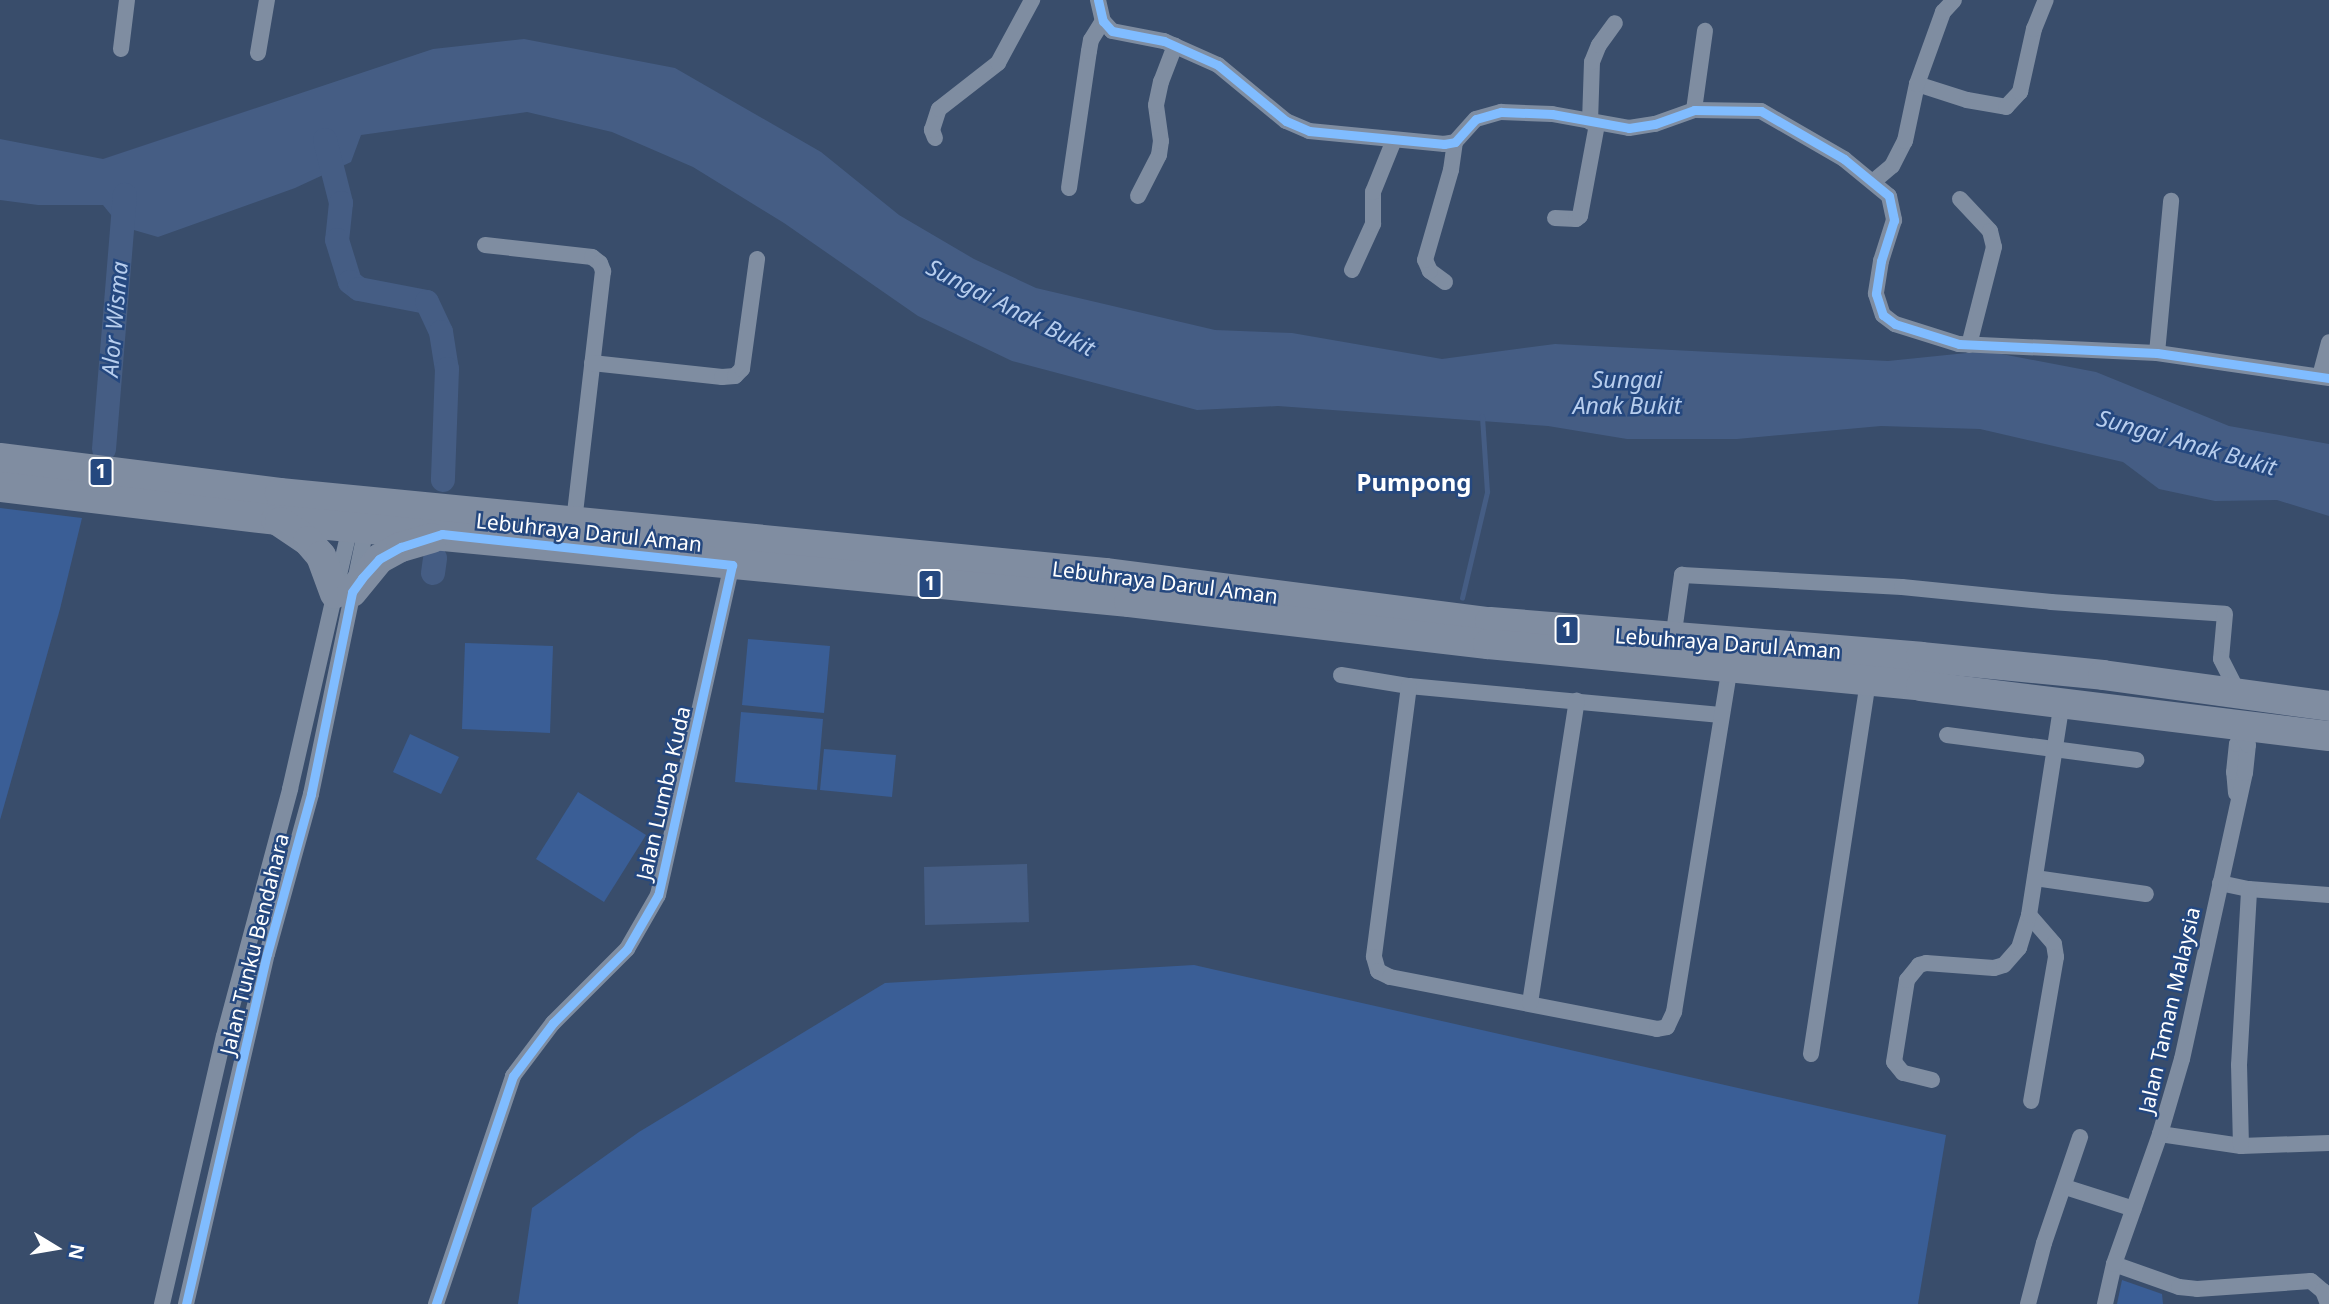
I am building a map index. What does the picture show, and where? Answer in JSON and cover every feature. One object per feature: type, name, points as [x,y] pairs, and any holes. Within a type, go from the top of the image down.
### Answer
[{"type":"highway","name":"Lebuhraya Darul Aman","points":[[0,458],[202,498],[276,520],[361,514],[442,534],[732,565],[1141,601],[1488,644],[2244,719],[2329,736]]},
{"type":"highway","name":"Lebuhraya Darul Aman","points":[[0,488],[202,498],[361,514],[574,523],[1105,573],[1490,622],[1673,639],[1921,657],[2165,684],[2236,709],[2244,719]]},
{"type":"highway","points":[[276,520],[308,541],[321,556],[343,593],[379,559],[401,547],[442,534]]},
{"type":"highway","points":[[1105,573],[1141,601],[1186,583]]},
{"type":"highway","points":[[2244,719],[2261,713],[2328,706]]},
{"type":"street","points":[[121,49],[127,0]]},
{"type":"street","points":[[258,53],[267,0]]},
{"type":"street","points":[[935,138],[932,130],[939,109],[998,63],[1032,0]]},
{"type":"street","points":[[1098,0],[1103,21],[1116,33],[1175,46],[1218,65],[1297,127],[1394,140],[1455,142]]},
{"type":"street","points":[[1874,181],[1892,166],[1905,141],[1917,83],[1943,12],[1954,0]]},
{"type":"street","points":[[1917,83],[1967,100],[2006,107],[2020,92],[2034,29],[2046,0]]},
{"type":"street","points":[[1069,188],[1091,40],[1103,21]]},
{"type":"street","points":[[1555,218],[1576,219],[1580,216],[1593,123],[1592,62],[1599,45],[1615,23]]},
{"type":"street","points":[[1694,110],[1705,31]]},
{"type":"street","points":[[1138,196],[1159,155],[1161,141],[1156,105],[1161,82],[1175,46]]},
{"type":"street","points":[[1446,282],[1430,271],[1425,260],[1449,180],[1455,142],[1476,119],[1490,113],[1552,114],[1629,128],[1655,124],[1694,110],[1760,111],[1792,126],[1874,181],[1889,196],[1894,211],[1876,287],[1879,308],[1895,324],[1944,341],[1969,345],[2157,353],[2324,377],[2329,342]]},
{"type":"street","points":[[1352,270],[1373,224],[1373,192],[1394,140]]},
{"type":"street","points":[[1960,198],[1990,231],[1994,247],[1969,345]]},
{"type":"street","points":[[2157,353],[2171,201]]},
{"type":"street","points":[[485,245],[592,257],[600,263],[603,271],[574,523]]},
{"type":"street","points":[[592,363],[722,377],[735,376],[742,369],[757,259]]},
{"type":"street","name":"Jalan Tunku Bendahara","points":[[162,1304],[224,1037],[343,593],[361,514]]},
{"type":"street","name":"Jalan Lumba Kuda","points":[[436,1304],[513,1076],[553,1023],[627,949],[658,895],[732,565]]},
{"type":"street","points":[[1673,639],[1682,575],[1902,587],[2052,602],[2225,614],[2221,659],[2244,719]]},
{"type":"street","name":"Jalan Tunku Bendahara","points":[[186,1304],[267,954],[311,794],[343,593]]},
{"type":"street","points":[[1409,686],[1376,966],[1383,976],[1657,1029],[1667,1027],[1671,1021],[1730,666]]},
{"type":"street","points":[[1341,675],[1409,686],[1721,715]]},
{"type":"street","points":[[1811,1054],[1868,680]]},
{"type":"street","points":[[1530,1003],[1577,701]]},
{"type":"street","points":[[1932,1080],[1903,1073],[1894,1062],[1907,980],[1912,971],[1926,963],[1994,968],[2004,965],[2019,948],[2029,915],[2062,701]]},
{"type":"street","name":"Jalan Taman Malaysia","points":[[2105,1304],[2114,1264],[2160,1134],[2182,1059],[2248,745],[2244,719]]},
{"type":"street","points":[[1947,735],[2136,760]]},
{"type":"street","points":[[290,789],[311,794]]},
{"type":"street","points":[[2035,878],[2146,894]]},
{"type":"street","points":[[2220,883],[2249,889],[2329,895]]},
{"type":"street","points":[[2241,1146],[2239,1065],[2249,889]]},
{"type":"street","points":[[2029,915],[2054,944],[2056,957],[2031,1101]]},
{"type":"street","points":[[2160,1134],[2241,1146],[2329,1143]]},
{"type":"street","points":[[2028,1304],[2080,1137]]},
{"type":"street","points":[[2065,1187],[2134,1209]]},
{"type":"street","points":[[2114,1264],[2179,1287],[2197,1289],[2311,1281],[2323,1291],[2328,1304]]},
{"type":"shaded area","points":[[0,508],[82,518],[60,609],[0,820]]},
{"type":"shaded area","points":[[748,639],[830,646],[824,713],[742,705]]},
{"type":"shaded area","points":[[465,643],[553,646],[550,733],[462,729]]},
{"type":"shaded area","points":[[741,712],[823,719],[817,790],[735,782]]},
{"type":"shaded area","points":[[410,734],[459,757],[441,794],[393,772]]},
{"type":"shaded area","points":[[824,749],[896,755],[892,797],[820,790]]},
{"type":"shaded area","points":[[578,792],[646,835],[604,902],[536,859]]},
{"type":"shaded area","points":[[1194,965],[1946,1135],[1918,1304],[518,1304],[532,1208],[639,1132],[885,983]]},
{"type":"shaded area","points":[[2122,1280],[2162,1294],[2163,1304],[2117,1304]]},
{"type":"water","name":"Sungai Anak Bukit","points":[[524,39],[675,68],[821,152],[899,215],[974,259],[1036,288],[1215,330],[1292,333],[1442,359],[1555,344],[1888,361],[1986,351],[2096,372],[2229,426],[2329,444],[2329,516],[2277,500],[2215,501],[2159,489],[2123,462],[1980,429],[1881,426],[1737,439],[1627,439],[1548,426],[1278,406],[1197,410],[1012,361],[918,316],[784,223],[693,167],[612,132],[527,112],[361,135],[351,162],[295,188],[158,237],[120,226],[103,205],[38,205],[0,200],[0,139],[103,159],[433,49]]},
{"type":"water","points":[[1027,864],[1029,922],[925,925],[924,867]]},
{"type":"waterway","points":[[325,140],[341,203],[337,240],[350,282],[359,289],[427,302],[441,332],[447,369],[443,480]]},
{"type":"waterway","name":"Alor Wisma","points":[[104,449],[125,195]]},
{"type":"waterway","points":[[1462,598],[1487,492],[1482,416]]},
{"type":"waterway","points":[[433,573],[435,558]]},
{"type":"cycle path","points":[[1098,0],[1103,21],[1112,31],[1164,41],[1218,65],[1286,121],[1309,131],[1444,144],[1455,142],[1476,119],[1501,112],[1552,114],[1629,128],[1655,124],[1694,110],[1761,111],[1844,159],[1889,196],[1894,220],[1881,261],[1876,294],[1883,315],[1895,324],[1959,344],[2157,353],[2329,378]]},
{"type":"cycle path","points":[[186,1304],[267,954],[311,794],[352,592],[362,578],[379,559],[401,547],[442,534],[732,565],[658,895],[627,949],[553,1023],[513,1076],[436,1304]]},
{"type":"district","name":"Pumpong","points":[[1414,482]]}]
